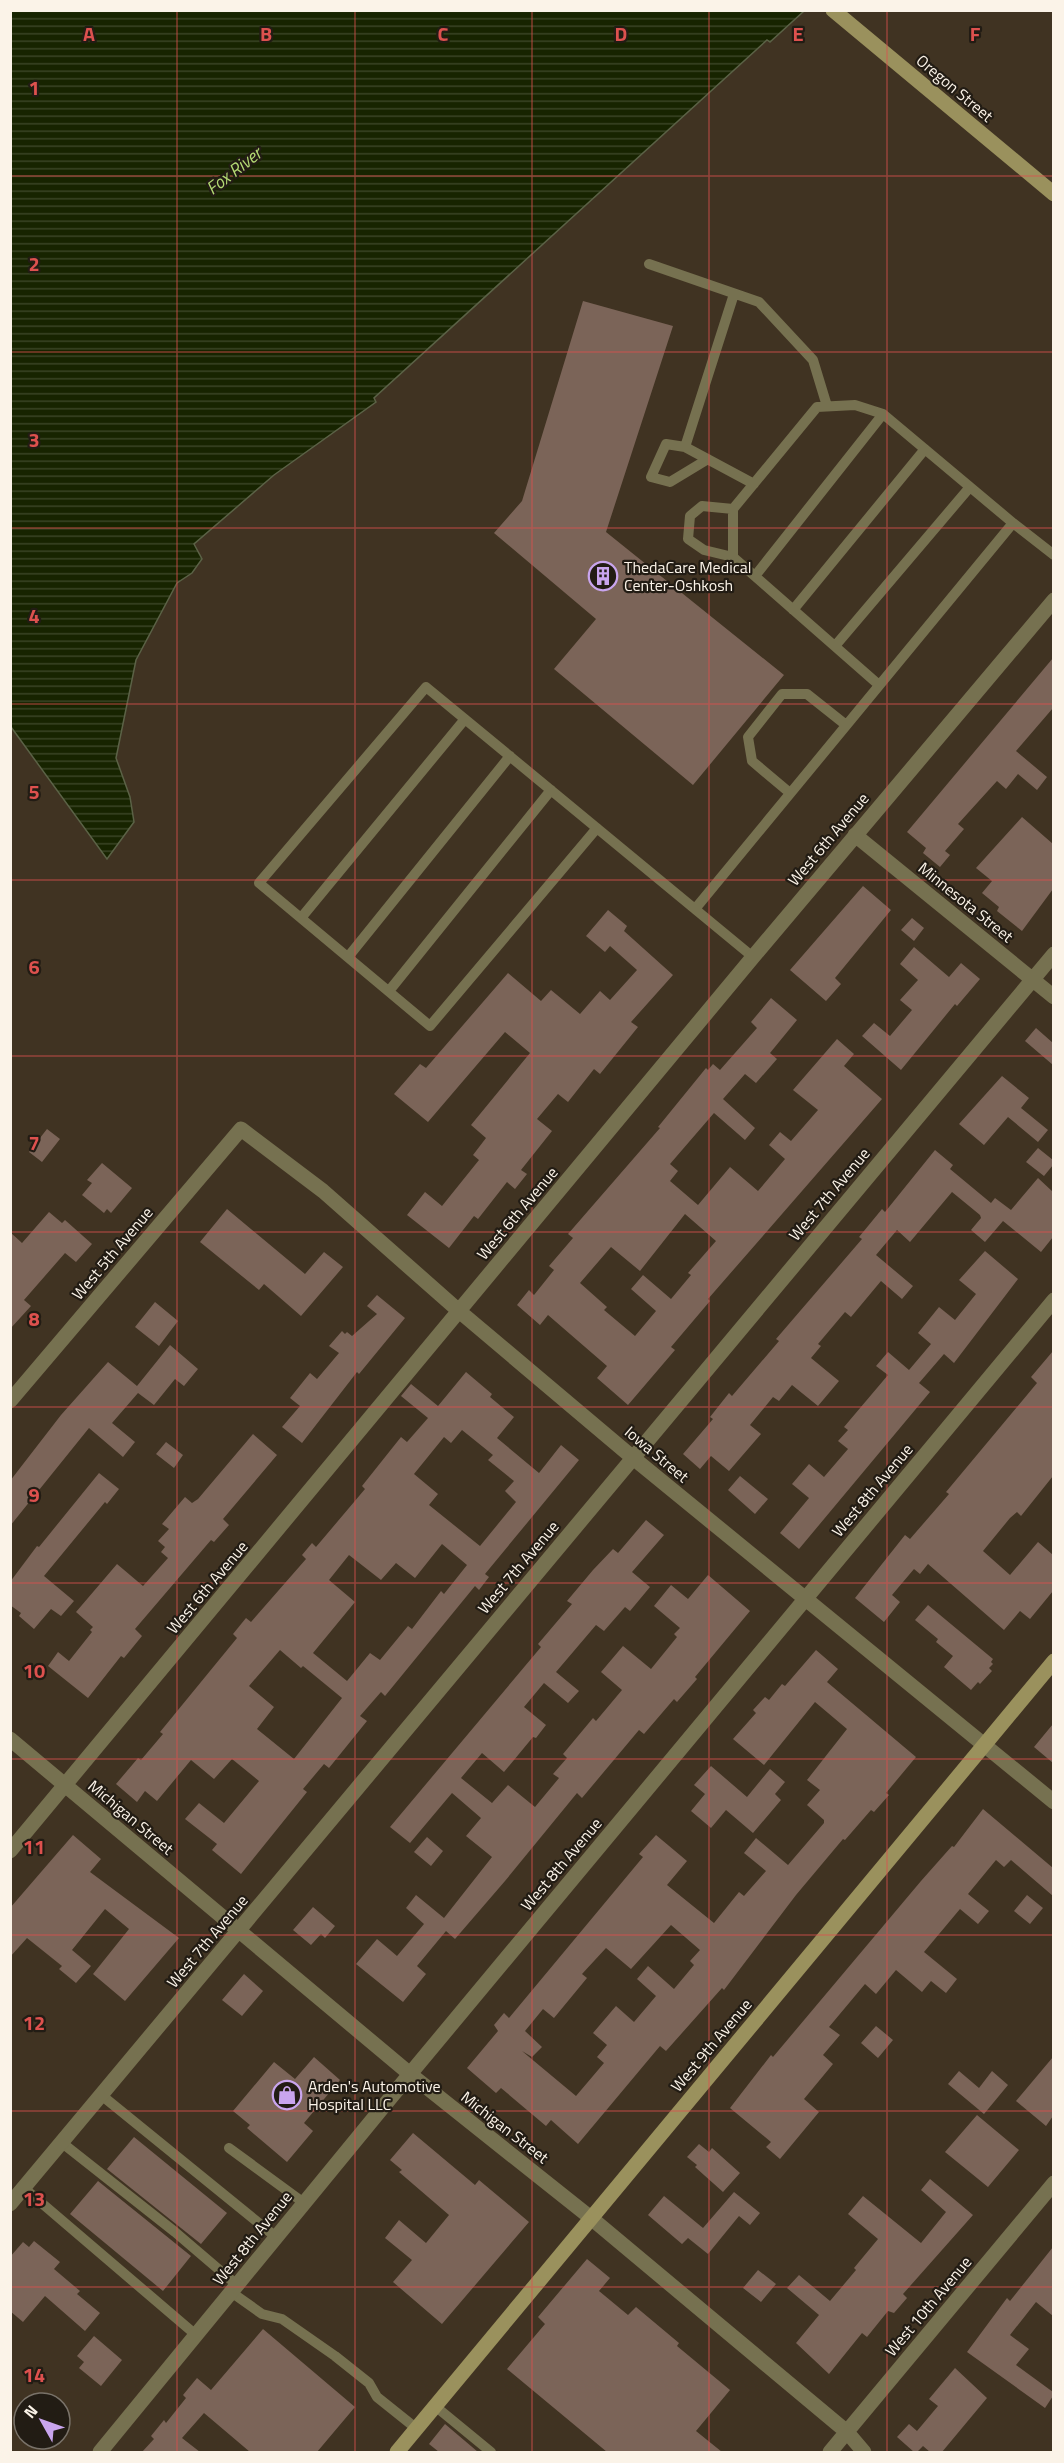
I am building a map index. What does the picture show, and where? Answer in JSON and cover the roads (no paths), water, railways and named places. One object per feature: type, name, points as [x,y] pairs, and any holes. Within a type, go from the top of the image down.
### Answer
[{"type":"main road","name":"Oregon Street","points":[[833,10],[1053,195]]},
{"type":"main road","name":"West 9th Avenue","points":[[397,2452],[1053,1661]]},
{"type":"street","name":"West 6th Avenue","points":[[10,1851],[753,957],[1053,600]]},
{"type":"street","name":"Minnesota Street","points":[[855,835],[1053,997]]},
{"type":"street","name":"West 7th Avenue","points":[[10,2204],[1053,954]]},
{"type":"street","name":"Iowa Street","points":[[241,1129],[322,1191],[459,1311],[632,1457],[1053,1802]]},
{"type":"street","name":"West 5th Avenue","points":[[10,1401],[241,1129]]},
{"type":"street","name":"West 8th Avenue","points":[[100,2452],[410,2074],[1053,1300]]},
{"type":"street","name":"Michigan Street","points":[[10,1739],[410,2074],[591,2218],[847,2432],[864,2452]]},
{"type":"street","name":"West 10th Avenue","points":[[830,2452],[1053,2183]]},
{"type":"lane","points":[[649,264],[759,302],[813,360],[826,406]]},
{"type":"lane","points":[[686,447],[734,294]]},
{"type":"lane","points":[[733,557],[733,509],[817,407],[855,405],[883,414],[1053,555]]},
{"type":"lane","points":[[755,576],[883,414]]},
{"type":"lane","points":[[708,459],[670,482],[651,477],[666,444],[686,447],[754,484]]},
{"type":"lane","points":[[793,610],[925,449]]},
{"type":"lane","points":[[835,646],[970,487]]},
{"type":"lane","points":[[733,509],[702,506],[690,516],[688,539],[704,550],[733,557],[879,685]]},
{"type":"lane","points":[[695,909],[1013,523]]},
{"type":"lane","points":[[597,828],[430,1026],[259,883],[426,687],[510,756],[753,957]]},
{"type":"lane","points":[[790,793],[752,761],[748,737],[782,694],[807,694],[846,725]]},
{"type":"lane","points":[[301,918],[465,719]]},
{"type":"lane","points":[[348,957],[510,756]]},
{"type":"lane","points":[[389,991],[551,790]]},
{"type":"lane","points":[[100,2094],[276,2237]]},
{"type":"lane","points":[[61,2142],[175,2232],[262,2314],[282,2319],[335,2356],[369,2383],[377,2397],[417,2429]]},
{"type":"lane","points":[[229,2148],[304,2203]]},
{"type":"lane","points":[[24,2188],[196,2335]]},
{"type":"lane","points":[[435,2406],[491,2452]]},
{"type":"water","name":"Fox River","points":[[10,11],[804,11],[770,42],[767,40],[374,398],[376,402],[274,475],[194,544],[202,559],[192,573],[177,583],[136,660],[116,758],[130,797],[134,822],[107,859],[11,727]]},
{"type":"place","name":"ThedaCare Medical Center-Oshkosh","points":[[603,576]]},
{"type":"place","name":"Arden's Automotive Hospital LLC","points":[[287,2095]]}]
